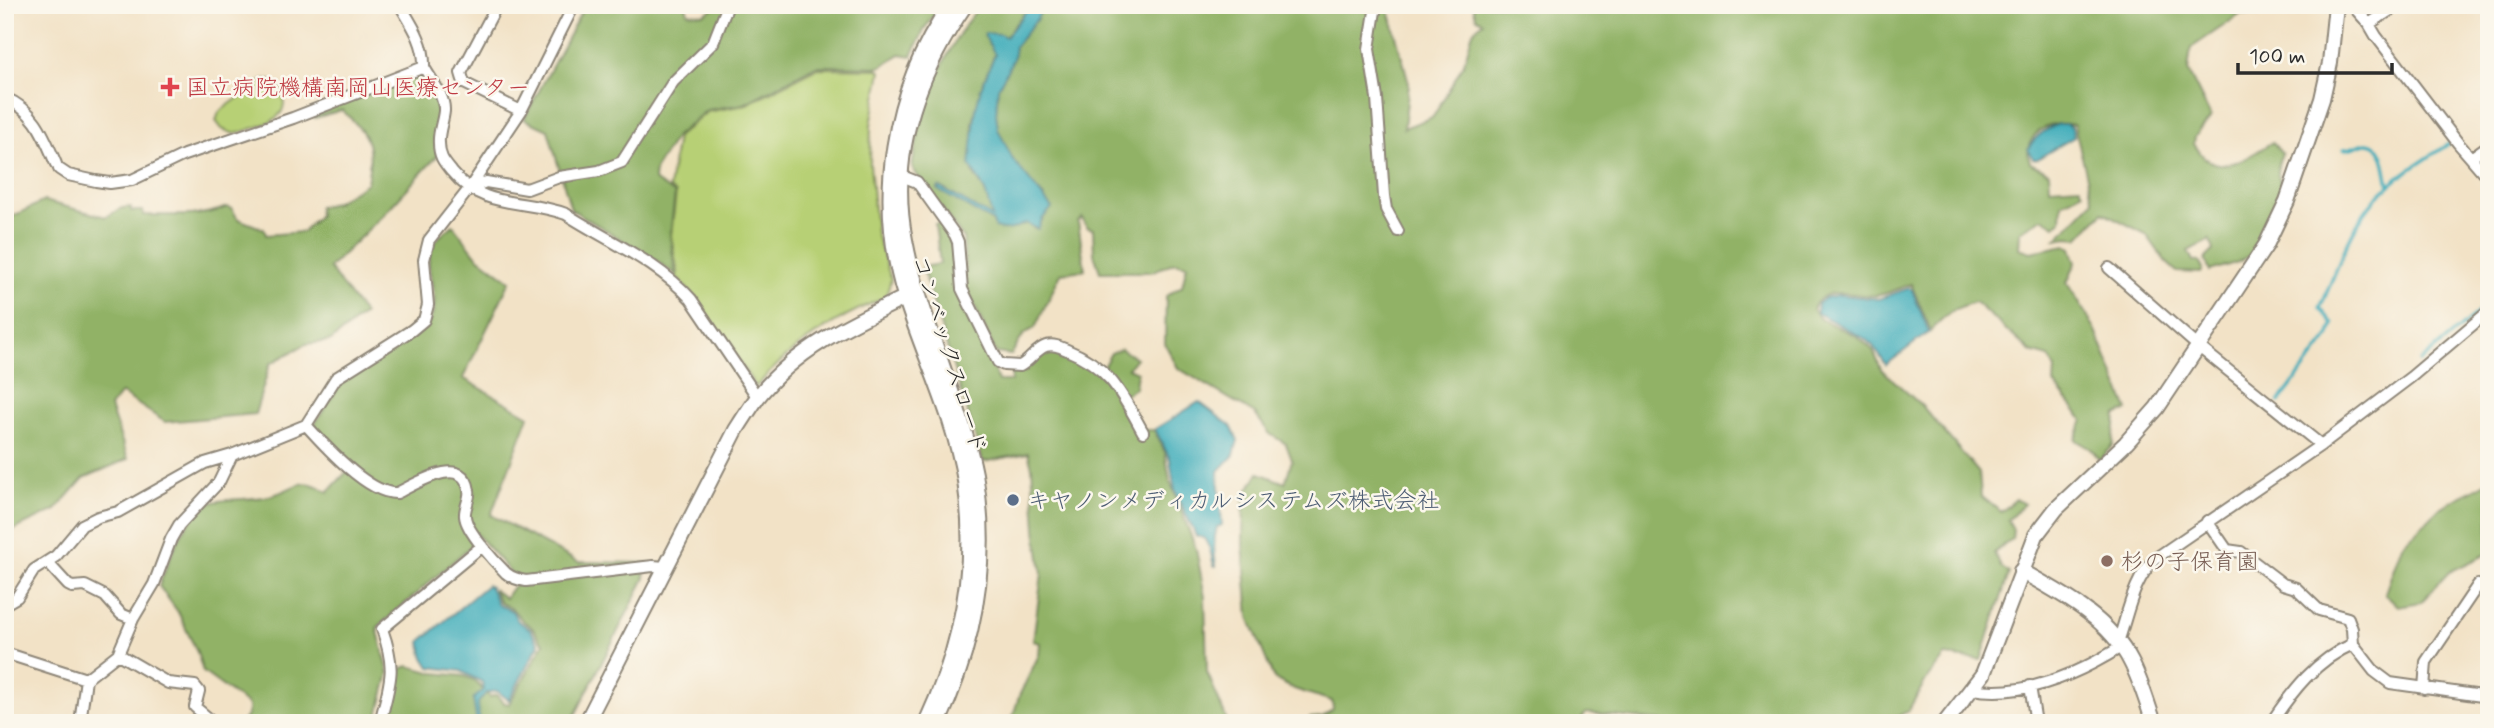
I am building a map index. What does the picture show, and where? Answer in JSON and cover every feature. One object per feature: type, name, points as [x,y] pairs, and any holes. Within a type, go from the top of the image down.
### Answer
[{"type":"street","points":[[400,5],[419,36],[425,54],[424,67],[443,101],[438,139],[439,154],[459,181],[486,198],[566,214],[659,270],[680,286],[691,299],[758,398]]},
{"type":"street","points":[[497,5],[461,73],[464,83],[521,111]]},
{"type":"street","points":[[5,604],[17,597],[34,570],[56,556],[82,525],[118,512],[205,463],[306,425],[336,378],[424,320],[428,305],[424,260],[429,240],[470,189],[521,111],[574,5]]},
{"type":"street","points":[[470,189],[486,182],[527,189],[559,177],[599,171],[622,162],[673,82],[713,43],[728,5]]},
{"type":"street","name":"コンベックスロード","points":[[926,723],[950,666],[969,578],[970,540],[965,478],[957,445],[890,223],[893,150],[905,99],[914,74],[951,5]]},
{"type":"street","points":[[586,723],[736,430],[758,398],[780,374],[822,340],[843,326],[912,294],[901,208],[909,120],[920,84],[944,36],[965,5]]},
{"type":"street","points":[[1376,5],[1369,49],[1377,99],[1384,196],[1386,208],[1398,231]]},
{"type":"street","points":[[1945,723],[1983,674],[2036,535],[2049,518],[2126,443],[2157,408],[2266,245],[2287,201],[2322,100],[2330,63],[2336,5]]},
{"type":"street","points":[[2352,5],[2489,179]]},
{"type":"street","points":[[2369,24],[2398,5]]},
{"type":"street","points":[[5,98],[23,107],[36,122],[57,166],[68,175],[110,183],[132,180],[184,155],[293,118],[424,67]]},
{"type":"street","points":[[2475,162],[2489,145]]},
{"type":"street","points":[[902,176],[917,182],[955,235],[962,289],[998,362],[1020,366],[1037,351],[1051,345],[1093,361],[1112,380],[1143,432]]},
{"type":"street","points":[[2109,268],[2199,348],[2321,445]]},
{"type":"street","name":"コンベックスロード","points":[[912,294],[967,440],[975,474],[979,521],[979,578],[975,611],[965,655],[938,723]]},
{"type":"street","points":[[1972,689],[1984,691],[2030,686],[2055,680],[2093,664],[2120,645],[2144,568],[2321,445],[2411,377],[2489,311]]},
{"type":"street","points":[[306,425],[331,454],[379,490],[389,494],[397,494],[444,472],[454,471],[461,474],[467,480],[470,492],[464,513],[466,522],[482,547],[508,574],[526,582],[653,566],[664,567]]},
{"type":"street","points":[[82,723],[86,679],[118,654],[133,619],[154,584],[179,524],[219,482],[232,455]]},
{"type":"street","points":[[2207,522],[2227,550],[2241,552],[2283,584],[2296,588],[2319,610],[2348,618],[2353,644],[2374,671],[2390,683],[2489,697]]},
{"type":"street","points":[[380,723],[392,668],[382,629],[482,547]]},
{"type":"street","points":[[47,562],[72,587],[85,586],[105,596],[121,614],[133,619]]},
{"type":"street","points":[[2021,570],[2082,607],[2102,624],[2120,645],[2136,673],[2154,723]]},
{"type":"street","points":[[2424,689],[2426,662],[2478,585],[2489,592]]},
{"type":"street","points":[[2271,723],[2291,692],[2309,673],[2337,650],[2353,644]]},
{"type":"street","points":[[5,653],[86,679]]},
{"type":"street","points":[[118,654],[168,683],[195,687],[199,691],[195,707],[214,723]]},
{"type":"street","points":[[2030,686],[2036,723]]},
{"type":"green space","points":[[585,5],[686,5],[688,13],[704,14],[719,5],[941,5],[925,28],[912,56],[900,54],[880,67],[816,66],[744,104],[707,110],[676,136],[655,169],[654,180],[675,194],[670,236],[676,275],[571,209],[548,130],[524,119]]},
{"type":"green space","points":[[980,5],[1031,5],[995,53],[981,88],[973,123],[973,173],[985,191],[993,218],[940,187],[938,189],[993,222],[1013,229],[1026,223],[1034,229],[1046,214],[1044,197],[1021,173],[1004,144],[996,114],[998,88],[1013,59],[1015,46],[1040,12],[1060,5],[1391,5],[1389,10],[1409,83],[1404,128],[1433,117],[1464,63],[1473,31],[1483,22],[1476,17],[1473,5],[2305,5],[2298,15],[2241,14],[2191,48],[2188,71],[2211,117],[2195,137],[2194,144],[2202,155],[2213,163],[2231,164],[2272,142],[2282,154],[2278,170],[2283,187],[2251,255],[2238,262],[2210,271],[2205,259],[2214,250],[2210,240],[2188,251],[2193,261],[2199,262],[2203,269],[2201,273],[2177,272],[2166,262],[2146,234],[2103,212],[2078,238],[2056,239],[2093,201],[2074,125],[2055,124],[2039,131],[2033,137],[2028,153],[2030,163],[2049,172],[2050,188],[2080,186],[2083,192],[2062,203],[2061,220],[2055,226],[2042,218],[2020,231],[2019,248],[2031,252],[2066,245],[2071,248],[2076,263],[2067,283],[2095,329],[2128,410],[2116,416],[2113,446],[2100,460],[2091,449],[2076,440],[2083,420],[2054,384],[2055,369],[2049,357],[2031,352],[1975,302],[1950,312],[1931,331],[1911,284],[1879,295],[1833,293],[1818,301],[1813,309],[1820,319],[1857,336],[1873,350],[1881,369],[1923,407],[1979,473],[1981,496],[2001,512],[2016,499],[2024,504],[2008,520],[2013,530],[2012,539],[1994,553],[2001,567],[2009,573],[1981,660],[1945,656],[1926,680],[1908,711],[1890,723],[1682,723],[1586,713],[1578,723],[1305,723],[1310,718],[1322,717],[1333,709],[1332,701],[1294,689],[1274,679],[1249,617],[1243,544],[1244,495],[1259,473],[1285,483],[1292,460],[1286,444],[1270,434],[1255,414],[1178,368],[1165,344],[1166,296],[1182,286],[1187,265],[1175,262],[1151,272],[1100,272],[1094,254],[1093,229],[1087,227],[1082,218],[1078,222],[1085,270],[1061,273],[1035,328],[1024,334],[1011,355],[996,353],[966,287],[963,238],[912,168],[921,124],[935,82],[954,42]]},
{"type":"green space","points":[[817,68],[881,71],[871,125],[870,164],[876,233],[891,279],[886,297],[815,334],[784,358],[756,387],[697,299],[676,277],[678,273],[671,236],[676,193],[669,188],[677,137],[707,112],[745,105]]},
{"type":"green space","points":[[419,75],[427,84],[436,103],[439,122],[437,156],[329,268],[364,314],[331,341],[306,344],[270,364],[255,414],[165,422],[121,393],[110,407],[128,459],[84,478],[56,510],[5,534],[5,220],[44,201],[106,217],[122,208],[131,207],[131,211],[143,211],[144,215],[175,215],[207,213],[227,207],[232,209],[238,219],[264,229],[266,235],[303,232],[319,215],[318,207],[334,203],[367,183],[369,170],[368,142],[352,119],[342,110],[315,118],[314,114]]},
{"type":"green space","points":[[264,79],[274,82],[280,88],[284,102],[279,115],[265,124],[234,134],[222,129],[216,121],[219,112]]},
{"type":"green space","points":[[941,223],[953,249],[956,285],[990,356],[998,381],[1011,381],[1012,370],[1043,351],[1057,350],[1100,372],[1111,353],[1121,349],[1136,358],[1128,368],[1137,372],[1135,388],[1120,398],[1136,430],[1154,430],[1165,452],[1170,481],[1196,549],[1205,597],[1207,672],[1228,723],[1011,723],[1019,696],[1039,655],[1040,643],[1033,641],[1042,573],[1032,467],[1028,453],[983,462],[922,267],[940,264],[935,224]]},
{"type":"green space","points":[[453,225],[477,256],[510,281],[463,378],[529,416],[491,515],[578,562],[648,563],[645,578],[571,723],[384,723],[400,669],[409,666],[434,673],[464,676],[474,680],[490,697],[496,695],[509,704],[544,643],[514,610],[500,603],[493,589],[505,598],[517,577],[476,534],[472,545],[377,628],[389,673],[376,723],[242,723],[248,714],[248,705],[203,672],[197,652],[178,612],[159,586],[167,564],[179,538],[204,507],[214,502],[266,497],[305,483],[328,492],[353,465],[334,450],[314,425],[341,383],[428,324],[434,304],[430,255],[435,241]]},
{"type":"green space","points":[[2489,481],[2489,553],[2449,572],[2421,602],[2398,606],[2385,593],[2402,545],[2440,508]]},
{"type":"water","points":[[1031,5],[1060,5],[1040,12],[1015,46],[1013,59],[998,88],[996,114],[998,129],[1013,160],[1052,208],[1042,219],[1038,229],[1026,223],[1003,230],[995,228],[993,222],[938,190],[939,187],[992,217],[985,191],[970,165],[976,108],[995,54],[984,35],[1000,34],[1006,37]]},
{"type":"water","points":[[2059,124],[2072,128],[2074,137],[2033,159],[2028,149],[2041,134]]},
{"type":"water","points":[[1909,288],[1929,332],[1886,365],[1864,338],[1817,313],[1818,304],[1825,298],[1839,295],[1879,299]]},
{"type":"water","points":[[1199,402],[1231,426],[1238,440],[1234,455],[1218,472],[1222,525],[1217,527],[1215,537],[1216,566],[1204,538],[1196,536],[1175,491],[1170,459],[1155,429]]},
{"type":"water","points":[[487,585],[498,605],[512,611],[518,621],[530,629],[539,644],[509,700],[497,691],[486,693],[478,703],[479,717],[483,723],[473,723],[476,718],[473,699],[484,690],[482,682],[461,671],[430,667],[423,656],[421,641]]},
{"type":"waterway","points":[[2279,402],[2330,335],[2333,324],[2320,308],[2359,221],[2377,197],[2394,182],[2451,142]]},
{"type":"waterway","points":[[2344,149],[2366,143],[2377,147],[2381,152],[2389,186]]},
{"type":"waterway","points":[[2476,162],[2489,152]]},
{"type":"waterway","points":[[2484,180],[2489,188]]},
{"type":"waterway","points":[[2420,362],[2489,303]]},
{"type":"place","name":"国立病院機構南岡山医療センター","points":[[170,87]]},
{"type":"place","name":"キヤノンメディカルシステムズ株式会社","points":[[1013,500]]},
{"type":"place","name":"杉の子保育園","points":[[2107,561]]}]
